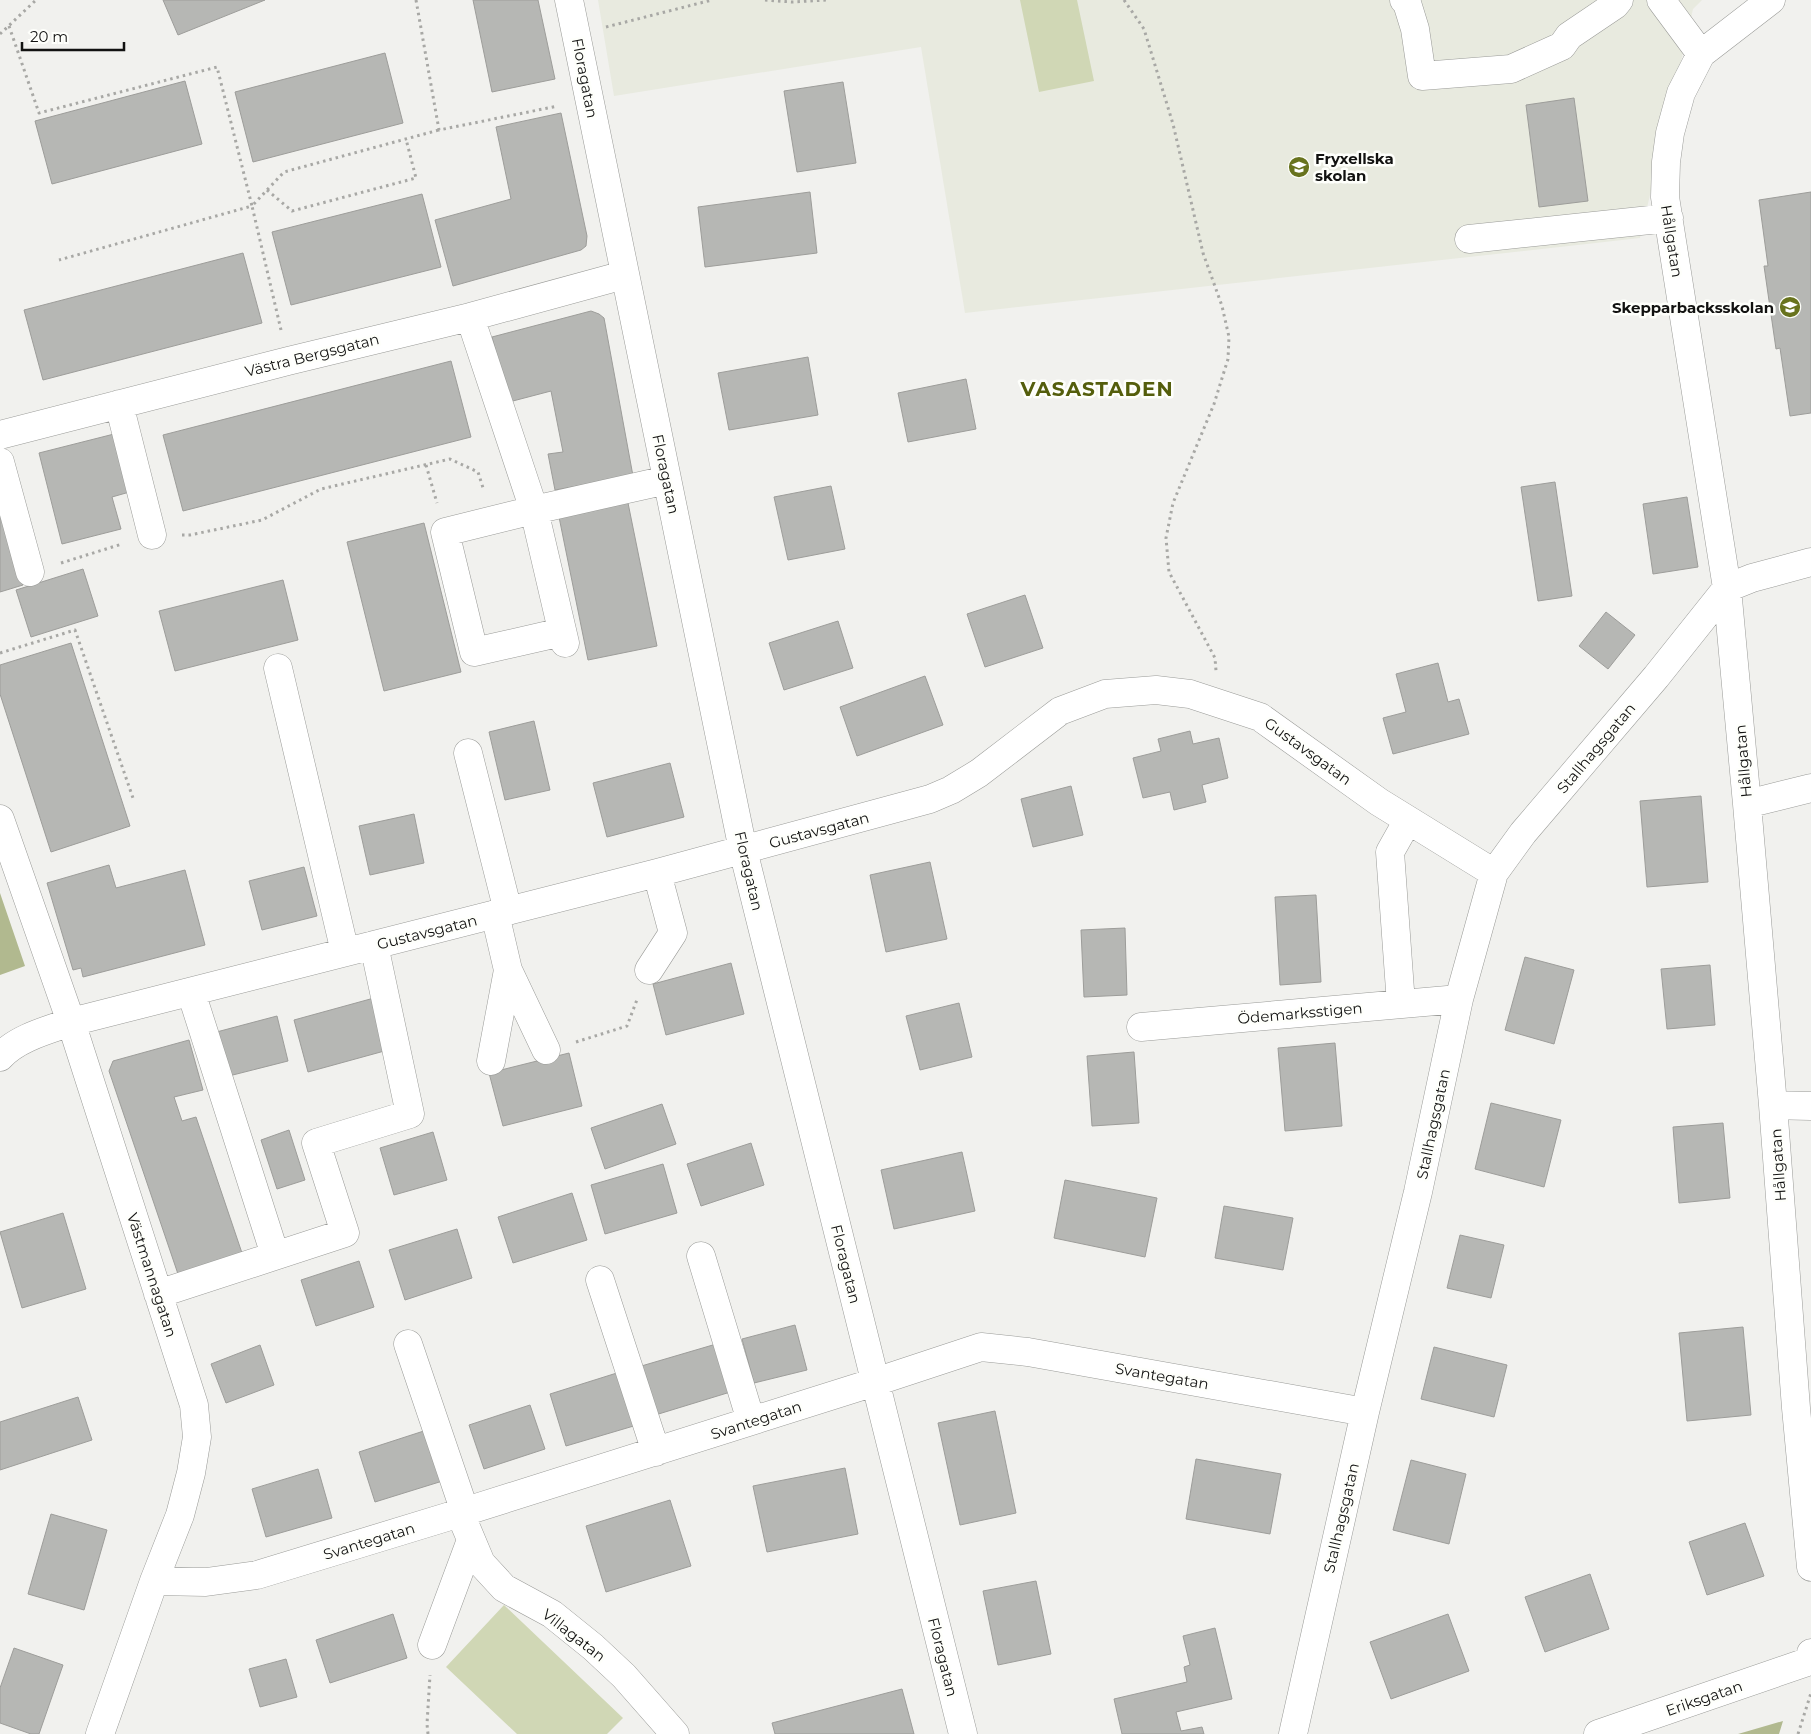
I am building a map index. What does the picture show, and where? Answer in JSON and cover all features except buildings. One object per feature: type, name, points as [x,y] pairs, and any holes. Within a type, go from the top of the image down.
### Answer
[{"type":"street","name":"Floragatan","points":[[569,0],[743,850],[963,1734]]},
{"type":"street","points":[[1404,0],[1407,3],[1415,30],[1422,76],[1511,69],[1562,46],[1569,36],[1615,5],[1618,0]]},
{"type":"street","points":[[1661,0],[1701,54]]},
{"type":"street","name":"Hållgatan","points":[[1771,0],[1701,54],[1680,93],[1670,133],[1666,162],[1665,197],[1727,588],[1773,1105],[1796,1408],[1811,1567]]},
{"type":"street","points":[[1468,239],[1669,218]]},
{"type":"street","name":"Västra Bergsgatan","points":[[0,435],[288,361],[470,317],[624,275]]},
{"type":"street","points":[[470,317],[534,510],[563,638],[474,652],[445,532],[534,510],[667,480]]},
{"type":"street","points":[[119,404],[152,535]]},
{"type":"street","points":[[0,462],[30,572]]},
{"type":"street","points":[[1727,588],[1752,578],[1811,562]]},
{"type":"street","name":"Stallhagsgatan","points":[[1293,1734],[1365,1412],[1418,1192],[1459,999],[1494,873],[1524,833],[1656,677],[1727,588]]},
{"type":"street","points":[[278,668],[345,952]]},
{"type":"street","name":"Gustavsgatan","points":[[0,1057],[5,1051],[36,1034],[71,1022],[657,873],[930,799],[979,773],[1060,711],[1105,694],[1156,690],[1190,694],[1260,717],[1379,802],[1494,873]]},
{"type":"street","points":[[468,753],[501,912],[508,970],[491,1061]]},
{"type":"street","points":[[1747,804],[1811,788]]},
{"type":"street","name":"Västmannagatan","points":[[0,819],[71,1022],[194,1405],[197,1437],[191,1473],[180,1515],[154,1581],[100,1734]]},
{"type":"street","points":[[1402,1004],[1390,852],[1408,820]]},
{"type":"street","points":[[649,970],[673,933],[657,873]]},
{"type":"street","points":[[158,1294],[345,1233],[316,1143],[410,1114],[374,945]]},
{"type":"street","points":[[508,970],[546,1050]]},
{"type":"street","points":[[191,992],[275,1255]]},
{"type":"street","name":"Ödemarksstigen","points":[[1141,1027],[1459,999]]},
{"type":"street","points":[[1773,1105],[1811,1106]]},
{"type":"street","points":[[701,1256],[751,1421]]},
{"type":"street","points":[[600,1280],[656,1452]]},
{"type":"street","name":"Villagatan","points":[[408,1344],[471,1540],[481,1563],[504,1588],[552,1614],[593,1648],[624,1676],[675,1734]]},
{"type":"street","name":"Svantegatan","points":[[154,1581],[206,1582],[257,1575],[656,1452],[981,1347],[1028,1352],[1365,1412]]},
{"type":"street","points":[[432,1645],[471,1540]]},
{"type":"street","name":"Eriksgatan","points":[[1598,1734],[1810,1657]]},
{"type":"path","points":[[0,34],[36,0]]},
{"type":"path","points":[[416,0],[439,130]]},
{"type":"path","points":[[576,34],[712,0]]},
{"type":"path","points":[[765,0],[792,2],[828,0]]},
{"type":"path","points":[[1124,0],[1144,29],[1173,124],[1203,253],[1222,306],[1229,337],[1228,359],[1214,404],[1173,503],[1166,538],[1169,572],[1215,658],[1217,677],[1211,701]]},
{"type":"path","points":[[9,26],[39,113],[217,67],[288,361]]},
{"type":"path","points":[[59,260],[252,206],[284,172],[439,130],[589,100]]},
{"type":"path","points":[[267,190],[292,211],[416,178],[406,139]]},
{"type":"path","points":[[30,572],[152,535],[190,535],[262,520],[321,489],[450,459],[478,472],[492,520]]},
{"type":"path","points":[[426,465],[445,532]]},
{"type":"path","points":[[0,653],[75,630],[134,800]]},
{"type":"path","points":[[546,1050],[627,1026],[649,970]]},
{"type":"path","points":[[428,1734],[432,1645]]},
{"type":"path","points":[[1798,1734],[1811,1693]]},
{"type":"shaded area","name":"Fryxellska skolan","points":[[598,0],[1702,0],[1693,9],[1640,238],[965,313],[921,47],[614,96]]},
{"type":"green space","points":[[1020,0],[1077,0],[1094,81],[1039,92]]},
{"type":"green space","points":[[0,893],[25,966],[0,975]]},
{"type":"green space","points":[[504,1605],[623,1718],[607,1734],[517,1734],[446,1667]]},
{"type":"green space","points":[[1783,1721],[1779,1734],[1738,1734]]},
{"type":"place","name":"Fryxellska skolan","points":[[1299,167]]},
{"type":"place","name":"Skepparbacksskolan","points":[[1790,307]]},
{"type":"district","name":"VASASTADEN","points":[[1097,389]]}]
